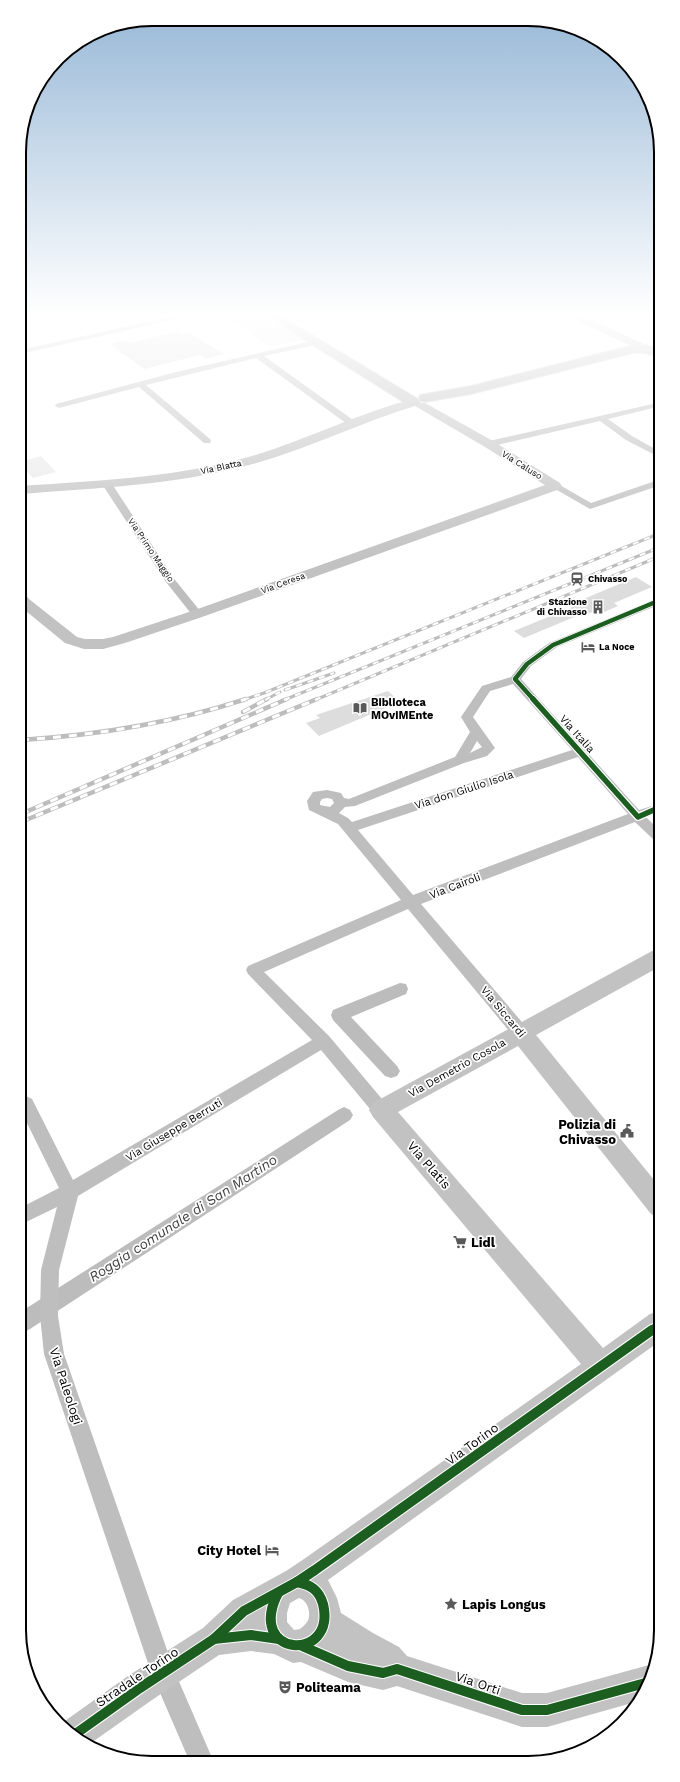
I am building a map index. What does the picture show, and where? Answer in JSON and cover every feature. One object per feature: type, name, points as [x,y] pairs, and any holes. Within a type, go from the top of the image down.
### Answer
[{"type":"main road","name":"Via Caluso","points":[[407,395],[423,402]]},
{"type":"main road","points":[[423,402],[450,395]]},
{"type":"street","points":[[59,406],[99,395]]},
{"type":"street","points":[[154,395],[207,441]]},
{"type":"street","points":[[313,395],[354,424]]},
{"type":"street","name":"Via Blatta","points":[[26,490],[147,480],[230,466],[272,454],[385,412],[423,402]]},
{"type":"street","name":"Via Caluso","points":[[423,402],[455,424],[590,506],[654,485]]},
{"type":"street","points":[[490,444],[654,406]]},
{"type":"street","points":[[601,418],[629,438],[654,451]]},
{"type":"street","name":"Via Primo Maggio","points":[[107,484],[171,582],[197,614]]},
{"type":"street","name":"Via Ceresa","points":[[26,604],[56,630],[71,640],[84,644],[102,644],[119,640],[197,614],[555,486]]},
{"type":"street","points":[[460,760],[483,753],[489,748],[476,732],[467,717],[486,689],[515,679],[527,664],[552,645],[654,603]]},
{"type":"street","name":"Via Italia","points":[[515,679],[654,833]]},
{"type":"street","points":[[460,760],[476,732]]},
{"type":"street","name":"Via don Giulio Isola","points":[[346,825],[580,752]]},
{"type":"street","name":"Via Siccardi","points":[[460,760],[350,803],[335,807],[346,825],[522,1033],[654,1198]]},
{"type":"street","name":"Via Cairoli","points":[[254,970],[410,902],[654,810]]},
{"type":"street","name":"Via Demetrio Cosola","points":[[381,1110],[654,961]]},
{"type":"street","name":"Via Platis","points":[[254,970],[323,1040],[381,1110],[600,1365]]},
{"type":"street","name":"Via Giuseppe Berruti","points":[[26,1214],[70,1191],[323,1040]]},
{"type":"street","points":[[26,1104],[70,1191]]},
{"type":"street","name":"Via Paleologi","points":[[70,1191],[50,1270],[48,1316],[54,1354],[163,1672],[199,1756]]},
{"type":"street","name":"Via Torino","points":[[288,1587],[654,1328]]},
{"type":"street","points":[[310,1585],[319,1593],[325,1607],[324,1621],[320,1633],[312,1642],[291,1643],[272,1628],[270,1616],[272,1603],[288,1587],[310,1585]]},
{"type":"street","name":"Stradale Torino","points":[[78,1732],[163,1672],[214,1639],[244,1611],[288,1587]]},
{"type":"street","name":"Via Orti","points":[[324,1621],[361,1645],[387,1659],[397,1669],[522,1710],[547,1710],[641,1684]]},
{"type":"street","name":"Stradale Torino","points":[[214,1639],[251,1635],[291,1643]]},
{"type":"street","name":"Via Orti","points":[[291,1643],[348,1666],[384,1673],[397,1669]]},
{"type":"shaded area","points":[[41,456],[56,472],[33,478],[26,470],[26,460]]},
{"type":"building","name":"Stazione di Chivasso","points":[[636,577],[652,587],[614,603],[618,606],[602,613],[598,610],[582,616],[579,615],[524,638],[514,631],[577,605],[574,603]]},
{"type":"building","name":"Biblioteca MOviMEnte","points":[[388,691],[400,702],[319,736],[306,723],[320,718],[316,715]]},
{"type":"waterway","name":"Roggia comunale di San Martino","points":[[391,1071],[339,1015],[400,989]]},
{"type":"waterway","name":"Roggia comunale di San Martino","points":[[26,1320],[344,1115]]},
{"type":"railway","points":[[246,699],[654,536]]},
{"type":"railway","points":[[284,700],[654,550]]},
{"type":"railway","points":[[315,700],[654,559]]},
{"type":"railway","points":[[285,690],[334,673]]},
{"type":"railway","points":[[265,700],[280,692]]},
{"type":"railway","points":[[26,740],[78,735],[135,727],[191,715],[246,699]]},
{"type":"railway","points":[[243,712],[267,699]]},
{"type":"railway","points":[[26,812],[287,699]]},
{"type":"railway","points":[[26,820],[317,699]]},
{"type":"cycle path","points":[[654,603],[553,645],[527,664],[515,679],[638,817],[654,810]]},
{"type":"cycle path","points":[[78,1732],[140,1688],[214,1639],[244,1611],[297,1582],[315,1570],[654,1328]]},
{"type":"cycle path","points":[[278,1593],[273,1603],[271,1613],[271,1623],[275,1633],[284,1642],[293,1646],[303,1646],[312,1641],[319,1633],[324,1624],[325,1613],[322,1601],[316,1590],[306,1584],[297,1582]]},
{"type":"cycle path","points":[[214,1639],[251,1635],[279,1639]]},
{"type":"cycle path","points":[[302,1646],[348,1666],[383,1673],[397,1669],[522,1710],[547,1710],[641,1684]]},
{"type":"place","name":"Chivasso","points":[[577,579]]},
{"type":"place","name":"Stazione di Chivasso","points":[[598,607]]},
{"type":"place","name":"La Noce","points":[[588,647]]},
{"type":"place","name":"Biblioteca MOviMEnte","points":[[360,708]]},
{"type":"place","name":"Polizia di Chivasso","points":[[627,1131]]},
{"type":"place","name":"Lidl","points":[[460,1242]]},
{"type":"place","name":"City Hotel","points":[[272,1550]]},
{"type":"place","name":"Lapis Longus","points":[[451,1604]]},
{"type":"place","name":"Politeama","points":[[285,1687]]}]
